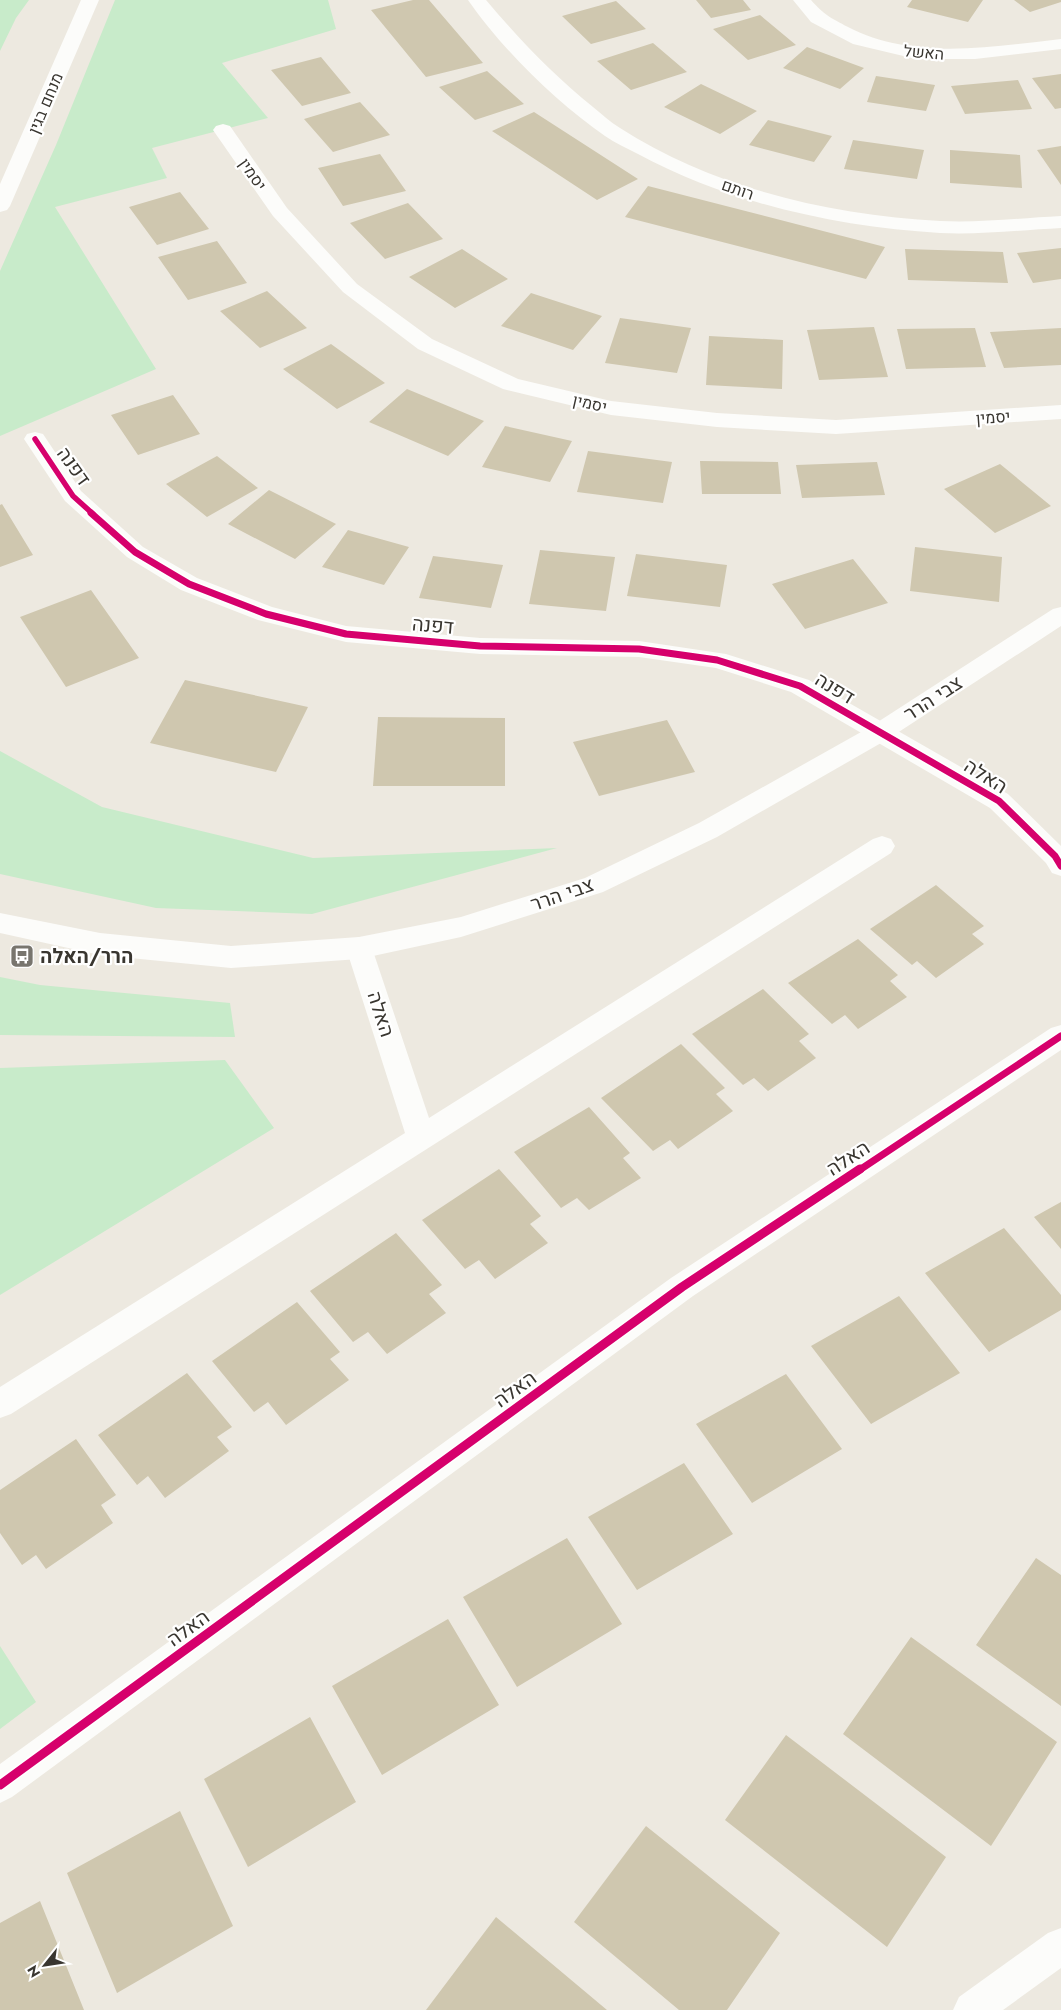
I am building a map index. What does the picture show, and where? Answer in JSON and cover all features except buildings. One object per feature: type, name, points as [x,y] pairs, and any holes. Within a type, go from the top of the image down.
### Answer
[{"type":"street","name":"מנחם בגין","points":[[0,206],[90,0]]},
{"type":"street","name":"רותם","points":[[478,0],[510,40],[559,89],[612,132],[677,167],[755,196],[853,218],[941,227],[1061,222]]},
{"type":"street","name":"האשל","points":[[802,0],[817,18],[859,40],[916,54],[975,54],[1061,44]]},
{"type":"street","name":"יסמין","points":[[223,130],[280,212],[350,288],[425,344],[511,384],[611,408],[717,420],[836,427],[1061,412]]},
{"type":"street","name":"דפנה","points":[[35,438],[73,496],[135,552],[189,584],[266,614],[346,634],[480,646],[640,649],[717,660],[800,686],[879,733]]},
{"type":"street","name":"צבי הרר","points":[[0,923],[100,944],[231,957],[359,948],[461,927],[594,885],[708,830],[879,733],[1061,615]]},
{"type":"street","name":"האלה","points":[[879,733],[999,801],[1055,856],[1061,866]]},
{"type":"street","points":[[0,1404],[882,846]]},
{"type":"street","name":"האלה","points":[[359,948],[421,1138]]},
{"type":"street","name":"האלה","points":[[0,1785],[682,1287],[1061,1036]]},
{"type":"street","points":[[972,2010],[1061,1946]]},
{"type":"green space","points":[[0,0],[29,0],[16,18],[0,51]]},
{"type":"green space","points":[[115,0],[328,0],[336,29],[222,63],[268,118],[152,148],[167,178],[55,207],[156,369],[0,436],[0,271],[56,145]]},
{"type":"green space","points":[[0,751],[102,807],[313,858],[557,848],[312,914],[156,908],[0,874]]},
{"type":"green space","points":[[0,977],[40,985],[230,1003],[235,1037],[0,1035]]},
{"type":"green space","points":[[225,1060],[274,1128],[0,1295],[0,1068]]},
{"type":"green space","points":[[0,1646],[36,1702],[0,1729]]},
{"type":"cycle path","points":[[35,439],[73,496],[135,552],[189,584],[266,614],[346,634],[480,646],[639,649],[717,660],[800,686],[999,801],[1055,856],[1061,866]]},
{"type":"cycle path","points":[[0,1785],[682,1287],[1061,1036]]},
{"type":"place","name":"הרר/האלה","points":[[22,956]]}]
